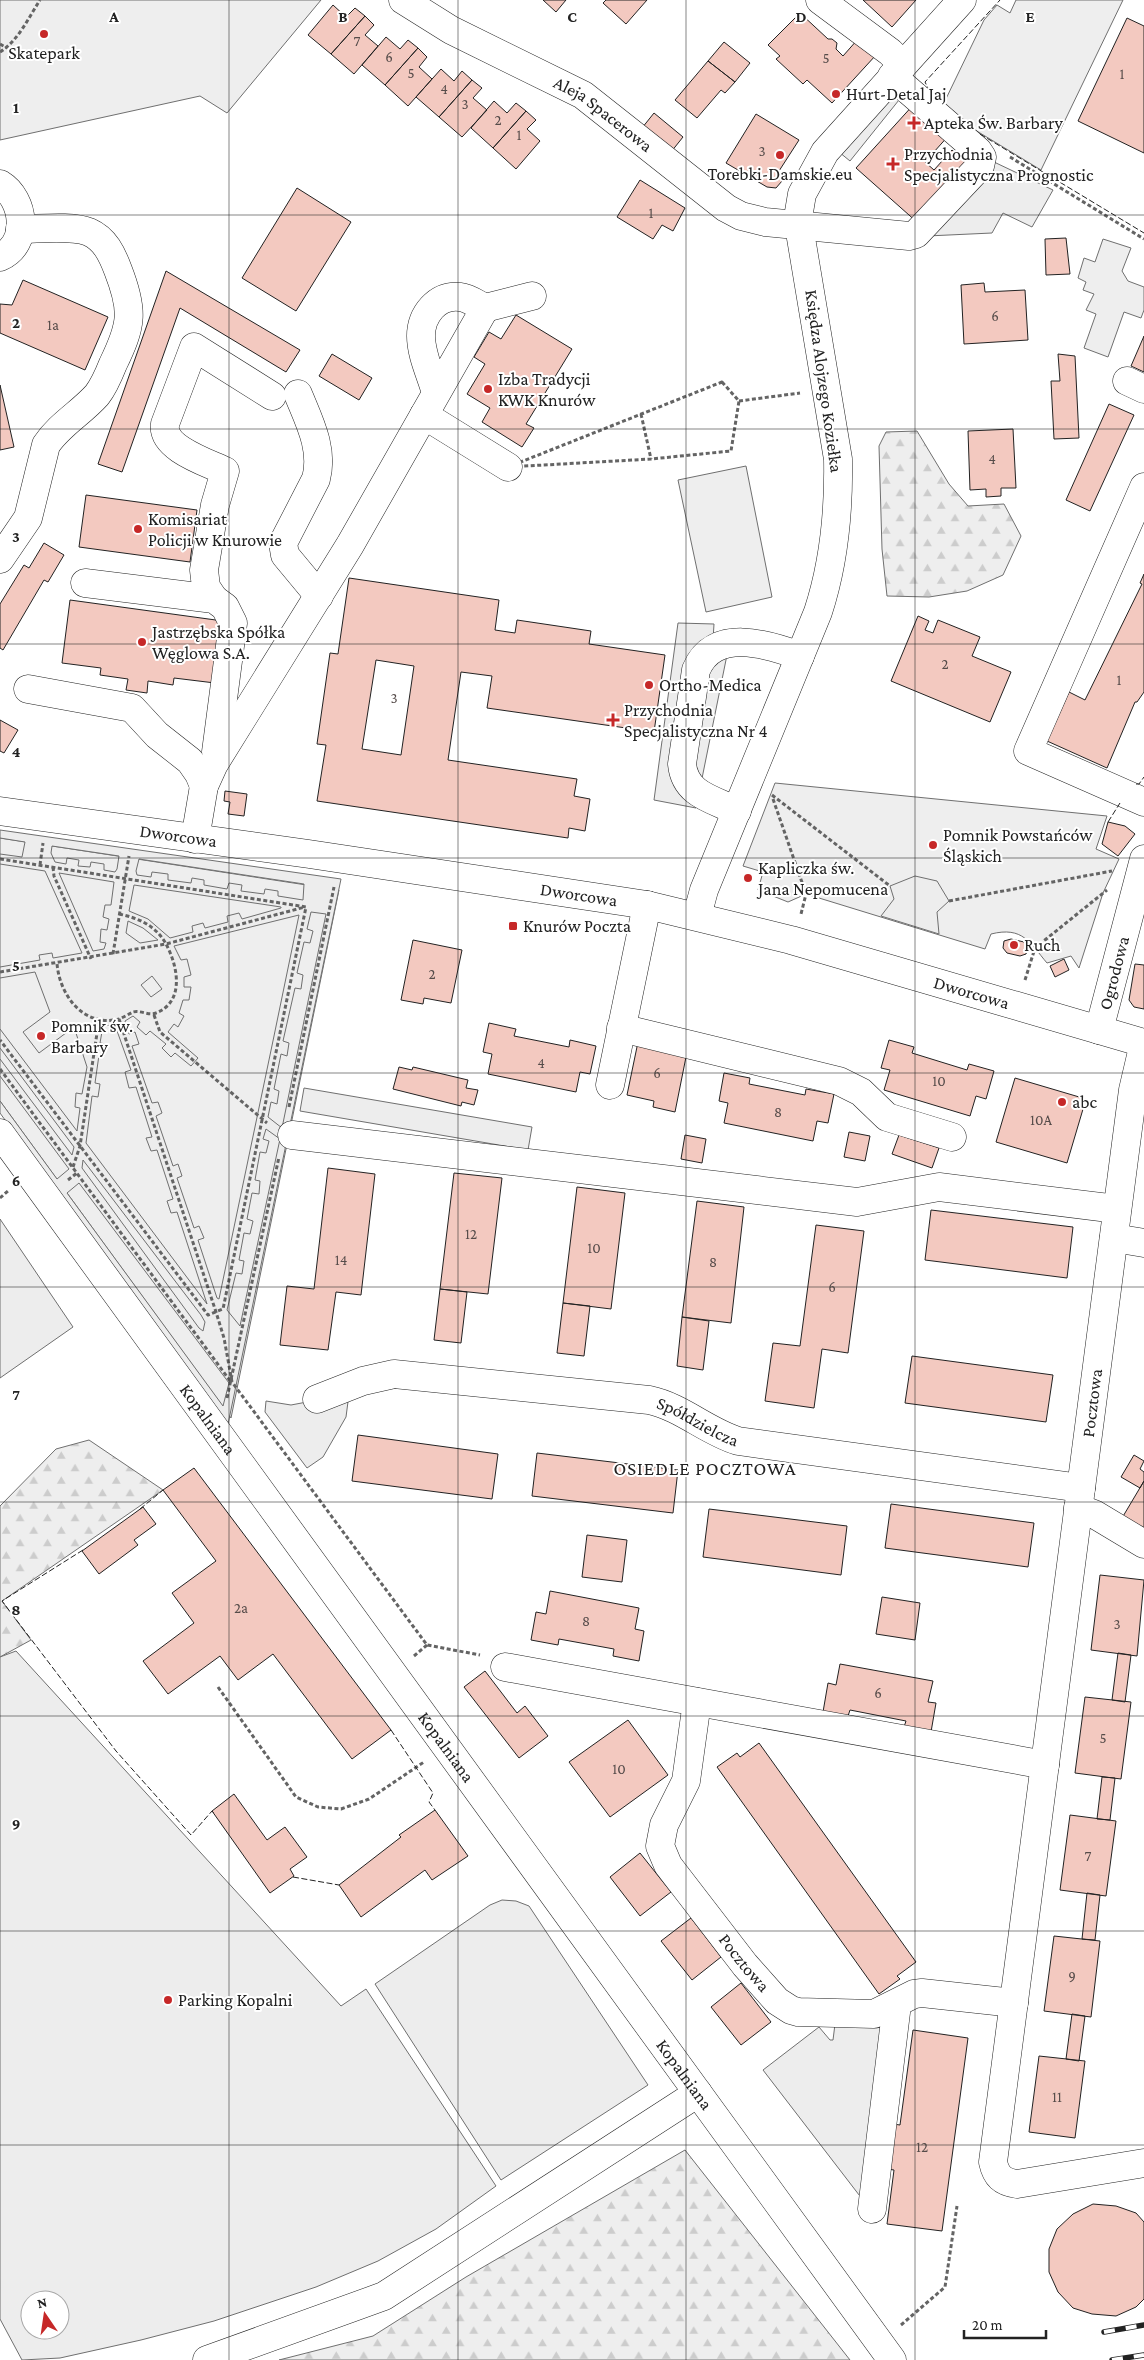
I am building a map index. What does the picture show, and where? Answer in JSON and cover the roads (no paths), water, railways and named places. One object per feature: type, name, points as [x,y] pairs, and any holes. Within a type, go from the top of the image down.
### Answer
[{"type":"street","name":"Aleja Spacerowa","points":[[403,0],[450,30],[583,95],[732,212],[765,222],[909,236],[916,234],[980,166],[982,157],[978,151],[897,70]]},
{"type":"street","points":[[820,0],[890,52],[897,70]]},
{"type":"street","name":"Księdza Alojzego Koziełka","points":[[697,916],[704,890],[818,612],[828,581],[839,483],[835,434],[799,224],[798,212],[802,194],[825,152],[962,0]]},
{"type":"street","points":[[0,184],[10,192],[16,203],[20,229],[19,239],[13,249],[0,257]]},
{"type":"street","points":[[0,559],[28,518],[46,446],[52,436],[97,395],[127,335],[129,319],[126,291],[114,258],[106,244],[97,236],[87,231],[76,229],[20,229]]},
{"type":"street","points":[[508,467],[430,404],[422,346],[423,323],[434,304],[452,297],[461,297],[485,308],[532,296]]},
{"type":"street","points":[[209,775],[319,596],[485,308]]},
{"type":"street","points":[[195,839],[209,775],[233,623],[225,607],[214,599],[206,587],[204,570],[215,505],[225,472],[172,445],[165,435],[165,424],[194,347],[285,395],[315,438],[319,470],[283,543],[283,549],[285,555],[319,596]]},
{"type":"street","points":[[1144,487],[1028,751],[1144,802]]},
{"type":"street","points":[[85,583],[214,599]]},
{"type":"street","points":[[737,811],[695,791],[686,780],[683,772],[682,764],[696,670],[700,661],[723,644],[736,642],[775,647],[800,656]]},
{"type":"street","points":[[28,689],[132,708],[157,735],[190,761],[200,774],[209,775]]},
{"type":"street","name":"Dworcowa","points":[[0,811],[647,904],[791,940],[1144,1043]]},
{"type":"street","name":"Ogrodowa","points":[[1099,1030],[1143,862]]},
{"type":"street","points":[[610,1085],[647,904]]},
{"type":"street","points":[[621,1028],[839,1081],[860,1092],[887,1117],[952,1137]]},
{"type":"street","name":"Pocztowa","points":[[1144,1043],[1133,1090],[993,2162],[998,2176],[1010,2183],[1027,2183],[1144,2163]]},
{"type":"street","name":"Kopalniana","points":[[0,1133],[886,2351]]},
{"type":"street","points":[[292,1135],[858,1202],[938,1187],[1118,1209]]},
{"type":"street","points":[[1114,1238],[1144,1243]]},
{"type":"street","name":"Spółdzielcza","points":[[317,1399],[363,1381],[394,1374],[649,1400],[669,1405],[719,1433],[738,1441],[1080,1498],[1094,1514],[1144,1544]]},
{"type":"street","points":[[505,1667],[1045,1765]]},
{"type":"street","name":"Pocztowa","points":[[697,1702],[686,1781],[661,1832],[662,1852],[668,1865],[762,1986],[784,2007],[807,2013],[874,2014],[914,1994],[922,1993],[1014,2003]]},
{"type":"street","points":[[872,2209],[897,2004]]},
{"type":"street","points":[[206,2360],[384,2296],[698,2093]]},
{"type":"railway","points":[[1104,2332],[1144,2325]]},
{"type":"railway","points":[[1112,2360],[1144,2355]]},
{"type":"place","name":"Skatepark","points":[[44,34]]},
{"type":"place","name":"Hurt-Detal Jaj","points":[[836,94]]},
{"type":"place","name":"Apteka Św. Barbary","points":[[914,123]]},
{"type":"place","name":"Torebki-Damskie.eu","points":[[780,155]]},
{"type":"place","name":"Przychodnia Specjalistyczna Prognostic","points":[[893,164]]},
{"type":"place","name":"Izba Tradycji KWK Knurów","points":[[488,389]]},
{"type":"place","name":"Komisariat Policji w Knurowie","points":[[138,529]]},
{"type":"place","name":"Jastrzębska Spółka Węglowa S.A.","points":[[142,642]]},
{"type":"place","name":"Ortho-Medica","points":[[649,685]]},
{"type":"place","name":"Przychodnia Specjalistyczna Nr 4","points":[[613,720]]},
{"type":"place","name":"Pomnik Powstańców Śląskich","points":[[933,845]]},
{"type":"place","name":"Kapliczka św. Jana Nepomucena","points":[[748,878]]},
{"type":"place","name":"Knurów Poczta","points":[[513,926]]},
{"type":"place","name":"Ruch","points":[[1014,945]]},
{"type":"place","name":"Pomnik św. Barbary","points":[[41,1036]]},
{"type":"place","name":"abc","points":[[1062,1102]]},
{"type":"place","name":"Parking Kopalni","points":[[168,2000]]},
{"type":"district","name":"OSIEDLE POCZTOWA","points":[[705,1468]]}]
